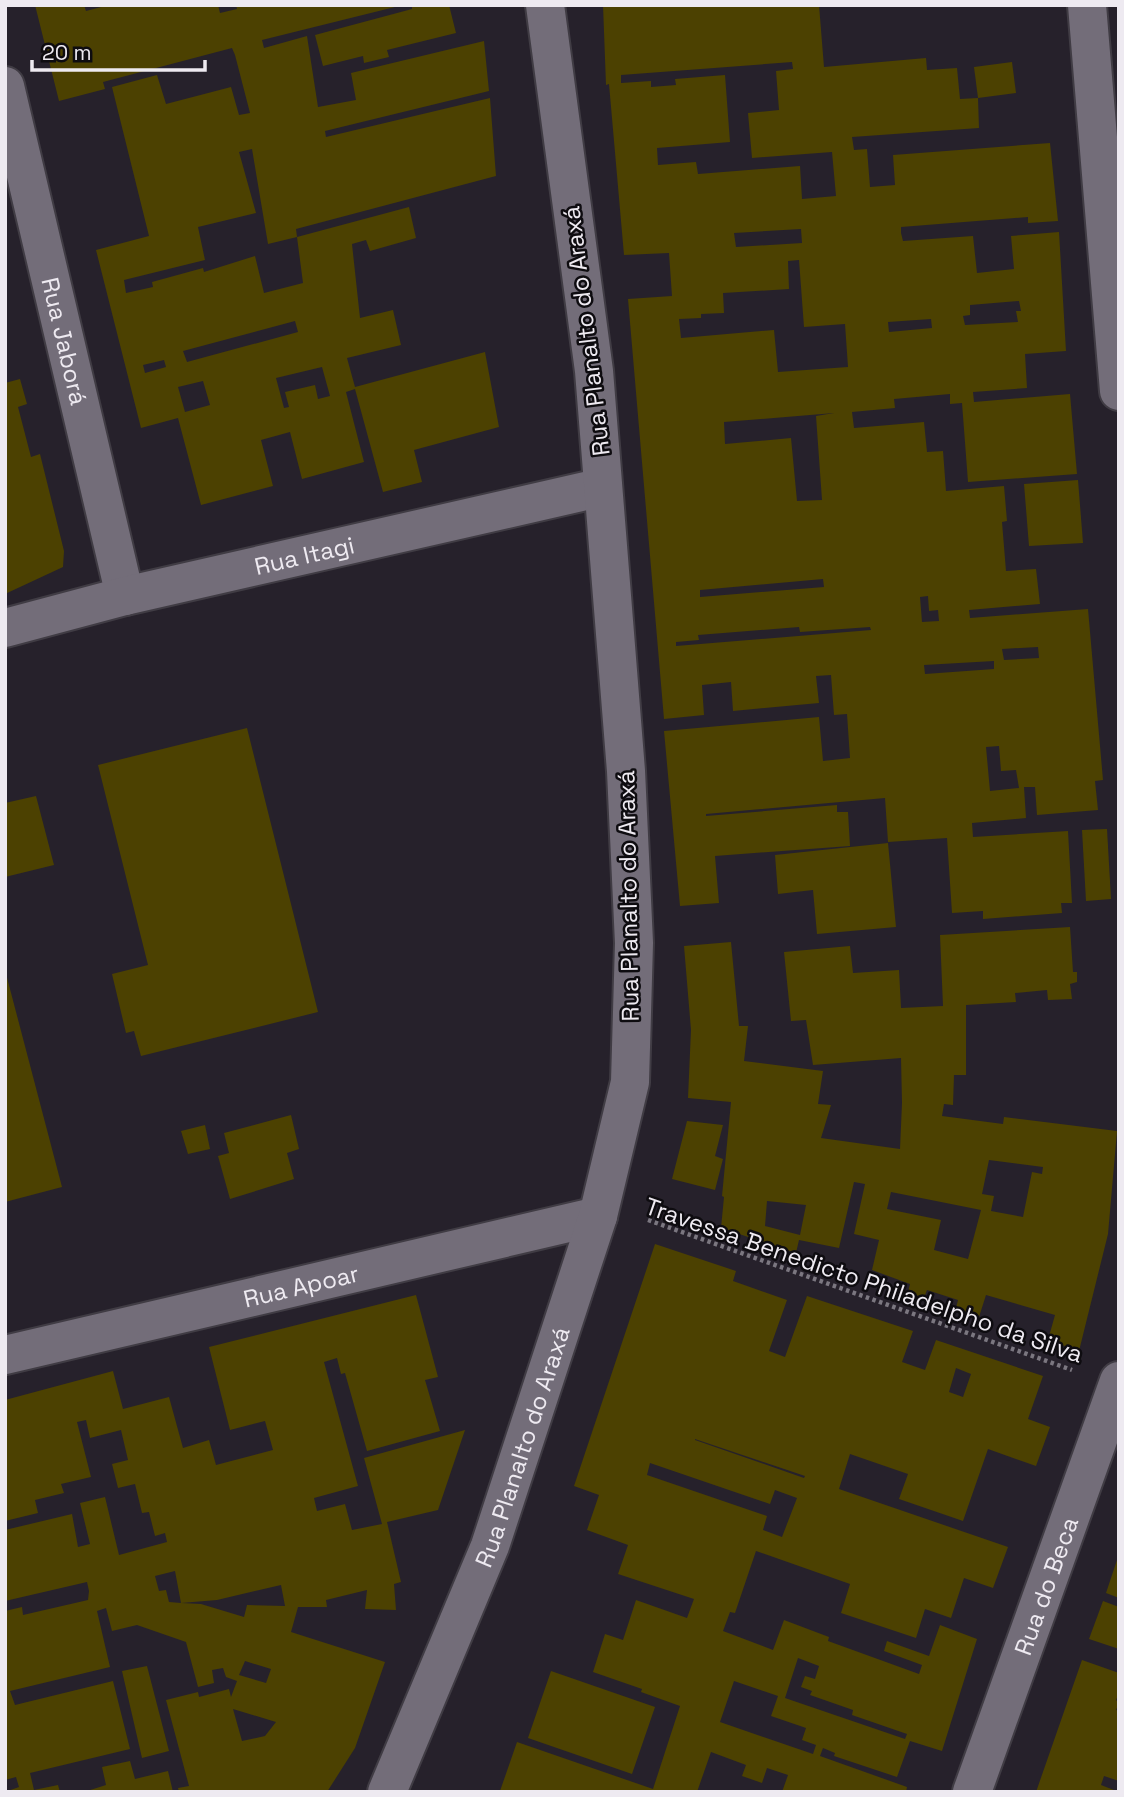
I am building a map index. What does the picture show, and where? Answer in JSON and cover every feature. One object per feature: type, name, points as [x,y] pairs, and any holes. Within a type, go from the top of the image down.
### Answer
[{"type":"street","name":"Rua Planalto do Araxá","points":[[387,1792],[490,1546],[598,1216],[630,1082],[634,943],[626,771],[594,371],[545,5]]},
{"type":"street","points":[[1087,5],[1119,391]]},
{"type":"street","name":"Rua Jaborá","points":[[5,86],[125,596]]},
{"type":"street","name":"Rua Itagi","points":[[5,628],[125,596],[603,486]]},
{"type":"street","name":"Rua Apoar","points":[[5,1355],[598,1216]]},
{"type":"street","name":"Rua do Beca","points":[[972,1792],[1118,1382]]},
{"type":"path","name":"Travessa Benedicto Philadelpho da Silva","points":[[598,1216],[642,1218],[1078,1372],[1118,1382]]},
{"type":"building","points":[[35,5],[84,5],[86,11],[109,5],[218,5],[220,13],[237,9],[236,5],[403,5],[262,40],[264,48],[307,36],[318,107],[356,100],[351,73],[484,41],[489,91],[325,131],[326,137],[490,98],[496,176],[296,229],[297,237],[409,207],[416,238],[370,251],[366,240],[352,244],[360,318],[393,310],[401,345],[347,358],[355,387],[485,352],[499,427],[414,450],[422,482],[383,492],[355,389],[346,392],[364,462],[302,479],[290,432],[261,440],[273,486],[201,505],[178,418],[141,428],[96,250],[149,236],[112,87],[157,75],[166,104],[231,87],[239,115],[250,113],[235,55],[232,48],[103,82],[105,89],[59,101]],"holes":[[[252,149],[268,244],[297,237],[303,283],[264,293],[255,256],[204,272],[203,268],[152,282],[153,287],[126,293],[124,280],[205,260],[198,227],[256,213],[239,152]],[[295,321],[298,332],[187,362],[183,351]],[[164,360],[166,367],[145,373],[143,365]],[[322,367],[330,396],[318,399],[315,385],[285,392],[289,407],[284,408],[276,378]],[[203,381],[210,405],[185,412],[178,387]]]},
{"type":"building","points":[[412,5],[449,5],[456,33],[387,50],[389,57],[364,63],[363,56],[323,66],[315,35],[412,9]]},
{"type":"building","points":[[603,5],[819,5],[824,67],[926,58],[927,70],[957,68],[960,99],[978,98],[979,128],[852,137],[854,150],[867,149],[870,187],[895,185],[893,155],[1050,143],[1058,221],[1028,223],[1028,217],[901,227],[901,233],[903,241],[973,236],[977,273],[1014,269],[1011,236],[1059,232],[1066,351],[1025,354],[1027,388],[973,392],[974,402],[1070,394],[1077,474],[968,482],[962,403],[950,404],[950,394],[894,399],[895,408],[852,412],[854,428],[924,422],[927,452],[943,451],[946,491],[1004,486],[1007,521],[1002,522],[1006,571],[1036,569],[1040,604],[969,610],[970,618],[1088,609],[1103,780],[1095,781],[1098,810],[1037,815],[1035,787],[1024,787],[1026,818],[972,823],[973,837],[1068,831],[1072,903],[1061,903],[1062,913],[983,919],[983,911],[952,913],[947,838],[888,842],[885,798],[706,814],[837,805],[837,812],[848,812],[850,846],[715,856],[719,903],[680,906],[664,731],[819,717],[823,761],[850,758],[847,714],[834,715],[831,675],[816,676],[819,703],[733,711],[731,682],[702,685],[704,715],[664,719],[628,299],[672,296],[669,253],[624,255],[609,84],[606,85]],"holes":[[[792,62],[793,69],[776,71],[779,110],[748,113],[752,158],[832,152],[836,196],[802,199],[800,166],[698,174],[696,162],[658,165],[657,148],[730,142],[725,75],[675,79],[676,85],[651,87],[651,81],[621,83],[621,75]],[[801,229],[802,243],[736,247],[734,233]],[[799,260],[804,327],[845,324],[848,367],[778,372],[774,330],[681,338],[679,319],[724,313],[723,293],[789,289],[788,261]],[[1019,301],[1021,311],[1016,311],[1018,322],[965,325],[963,316],[970,315],[970,305]],[[931,319],[932,328],[889,332],[888,322]],[[834,413],[816,416],[822,500],[797,501],[791,438],[725,444],[724,422]],[[823,579],[824,587],[700,597],[700,590]],[[928,596],[929,611],[938,610],[939,621],[922,622],[920,597]],[[799,627],[800,632],[870,627],[871,630],[676,646],[676,642],[699,640],[698,635]],[[1038,647],[1039,658],[1004,660],[1002,649]],[[994,661],[994,669],[925,674],[924,665]],[[999,746],[1001,771],[1016,770],[1019,788],[990,791],[986,747]]]},
{"type":"building","points":[[1012,62],[1016,93],[978,98],[974,67]]},
{"type":"building","points":[[20,379],[27,404],[18,407],[31,457],[40,454],[64,551],[63,567],[5,594],[5,383]]},
{"type":"building","points":[[1078,480],[1083,543],[1029,546],[1024,484]]},
{"type":"building","points":[[247,728],[318,1012],[141,1056],[134,1031],[126,1033],[112,974],[148,965],[98,765]]},
{"type":"building","points":[[36,796],[54,865],[5,877],[5,803]]},
{"type":"building","points":[[1107,829],[1111,899],[1086,901],[1082,830]]},
{"type":"building","points":[[888,843],[896,927],[817,934],[813,890],[778,894],[775,855]]},
{"type":"building","points":[[1070,927],[1073,972],[1077,972],[1077,982],[1070,984],[1072,999],[1048,1000],[1047,990],[1015,993],[1016,1002],[966,1005],[966,1075],[954,1075],[953,1105],[944,1104],[942,1116],[1003,1124],[1004,1117],[1117,1131],[1108,1234],[1079,1351],[1048,1340],[1055,1315],[986,1295],[979,1317],[956,1308],[958,1300],[927,1290],[924,1298],[908,1292],[910,1284],[872,1270],[879,1240],[854,1234],[865,1184],[854,1182],[839,1248],[799,1240],[796,1253],[721,1228],[731,1102],[688,1098],[691,1030],[684,946],[731,942],[739,1026],[748,1026],[744,1061],[823,1071],[818,1104],[831,1105],[821,1138],[900,1149],[901,1058],[813,1065],[806,1020],[791,1021],[784,952],[850,946],[853,973],[899,970],[901,1008],[943,1006],[940,935]],"holes":[[[989,1160],[1043,1167],[1042,1174],[1032,1172],[1023,1217],[991,1211],[994,1196],[982,1194]],[[891,1192],[981,1210],[968,1259],[934,1250],[941,1220],[887,1209]],[[767,1201],[806,1205],[800,1235],[765,1226]]]},
{"type":"building","points":[[5,970],[62,1187],[5,1202]]},
{"type":"building","points":[[291,1115],[299,1149],[287,1153],[294,1179],[230,1199],[218,1156],[229,1153],[224,1133]]},
{"type":"building","points":[[687,1121],[723,1125],[715,1156],[723,1159],[715,1190],[672,1179]]},
{"type":"building","points":[[205,1125],[210,1149],[188,1154],[181,1131]]},
{"type":"building","points":[[655,1244],[736,1271],[733,1281],[787,1300],[769,1351],[785,1357],[807,1296],[913,1331],[902,1362],[925,1370],[936,1340],[1043,1376],[1028,1419],[1050,1427],[1036,1466],[988,1449],[963,1521],[899,1499],[908,1474],[850,1454],[839,1489],[1008,1547],[993,1588],[964,1578],[951,1618],[925,1609],[916,1638],[841,1613],[850,1584],[756,1551],[735,1613],[730,1612],[723,1631],[773,1650],[784,1620],[829,1637],[828,1641],[919,1674],[922,1665],[884,1651],[887,1641],[929,1656],[940,1625],[977,1639],[942,1751],[910,1741],[897,1777],[834,1756],[835,1753],[823,1748],[820,1756],[907,1787],[906,1792],[782,1792],[788,1775],[767,1768],[762,1783],[742,1776],[746,1765],[711,1752],[697,1792],[500,1791],[517,1742],[653,1789],[680,1706],[593,1672],[605,1634],[623,1640],[636,1600],[687,1618],[694,1599],[618,1574],[628,1545],[587,1530],[599,1495],[574,1486]],"holes":[[[956,1368],[971,1374],[963,1397],[949,1392]],[[695,1439],[805,1476],[804,1478]],[[650,1463],[770,1504],[775,1490],[797,1498],[782,1537],[763,1530],[767,1516],[647,1475]],[[798,1658],[819,1666],[815,1679],[805,1676],[801,1687],[812,1691],[810,1695],[853,1710],[852,1715],[907,1734],[905,1739],[785,1698]],[[734,1681],[778,1696],[771,1716],[806,1728],[802,1740],[816,1745],[813,1754],[720,1722]]]},
{"type":"building","points":[[416,1295],[438,1377],[425,1380],[440,1431],[367,1451],[345,1373],[341,1374],[337,1358],[324,1362],[358,1486],[314,1498],[317,1511],[345,1504],[352,1530],[382,1524],[364,1458],[465,1430],[438,1510],[387,1522],[401,1582],[394,1584],[396,1610],[365,1609],[367,1590],[326,1600],[327,1607],[298,1607],[291,1632],[385,1662],[355,1748],[327,1792],[179,1792],[178,1788],[189,1786],[166,1700],[198,1692],[199,1697],[229,1689],[231,1697],[237,1681],[226,1677],[223,1668],[212,1670],[214,1683],[198,1687],[186,1642],[137,1625],[112,1631],[106,1608],[97,1611],[110,1667],[10,1691],[15,1705],[113,1681],[130,1749],[30,1773],[34,1790],[58,1785],[60,1792],[5,1792],[19,1787],[16,1777],[5,1780],[5,1611],[22,1607],[23,1615],[88,1600],[89,1591],[87,1582],[5,1601],[5,1530],[72,1514],[78,1547],[90,1544],[80,1503],[105,1497],[119,1555],[167,1542],[165,1533],[155,1536],[149,1512],[142,1513],[135,1484],[118,1488],[112,1464],[128,1460],[121,1430],[90,1438],[86,1420],[77,1422],[91,1477],[61,1484],[64,1493],[35,1500],[38,1513],[5,1521],[5,1400],[113,1371],[123,1409],[169,1397],[183,1448],[209,1440],[216,1465],[273,1450],[265,1421],[230,1430],[209,1347]],"holes":[[[175,1571],[181,1603],[169,1602],[166,1590],[159,1591],[155,1576]],[[281,1585],[285,1606],[247,1605],[244,1617],[201,1604],[181,1603],[217,1600]],[[245,1661],[271,1669],[266,1683],[239,1675]],[[233,1709],[276,1722],[265,1736],[242,1741]]]},
{"type":"building","points":[[1119,1557],[1119,1598],[1106,1593]]},
{"type":"building","points":[[1103,1601],[1119,1607],[1119,1649],[1089,1639]]},
{"type":"building","points":[[1082,1660],[1119,1673],[1119,1693],[1116,1700],[1119,1703],[1116,1710],[1119,1711],[1119,1781],[1104,1776],[1101,1785],[1119,1792],[1036,1792]]},
{"type":"building","points":[[147,1666],[169,1751],[142,1758],[122,1671]]},
{"type":"building","points":[[551,1671],[655,1707],[632,1774],[528,1738]]},
{"type":"building","points":[[130,1761],[135,1779],[168,1771],[173,1792],[84,1792],[106,1785],[102,1767]]}]
